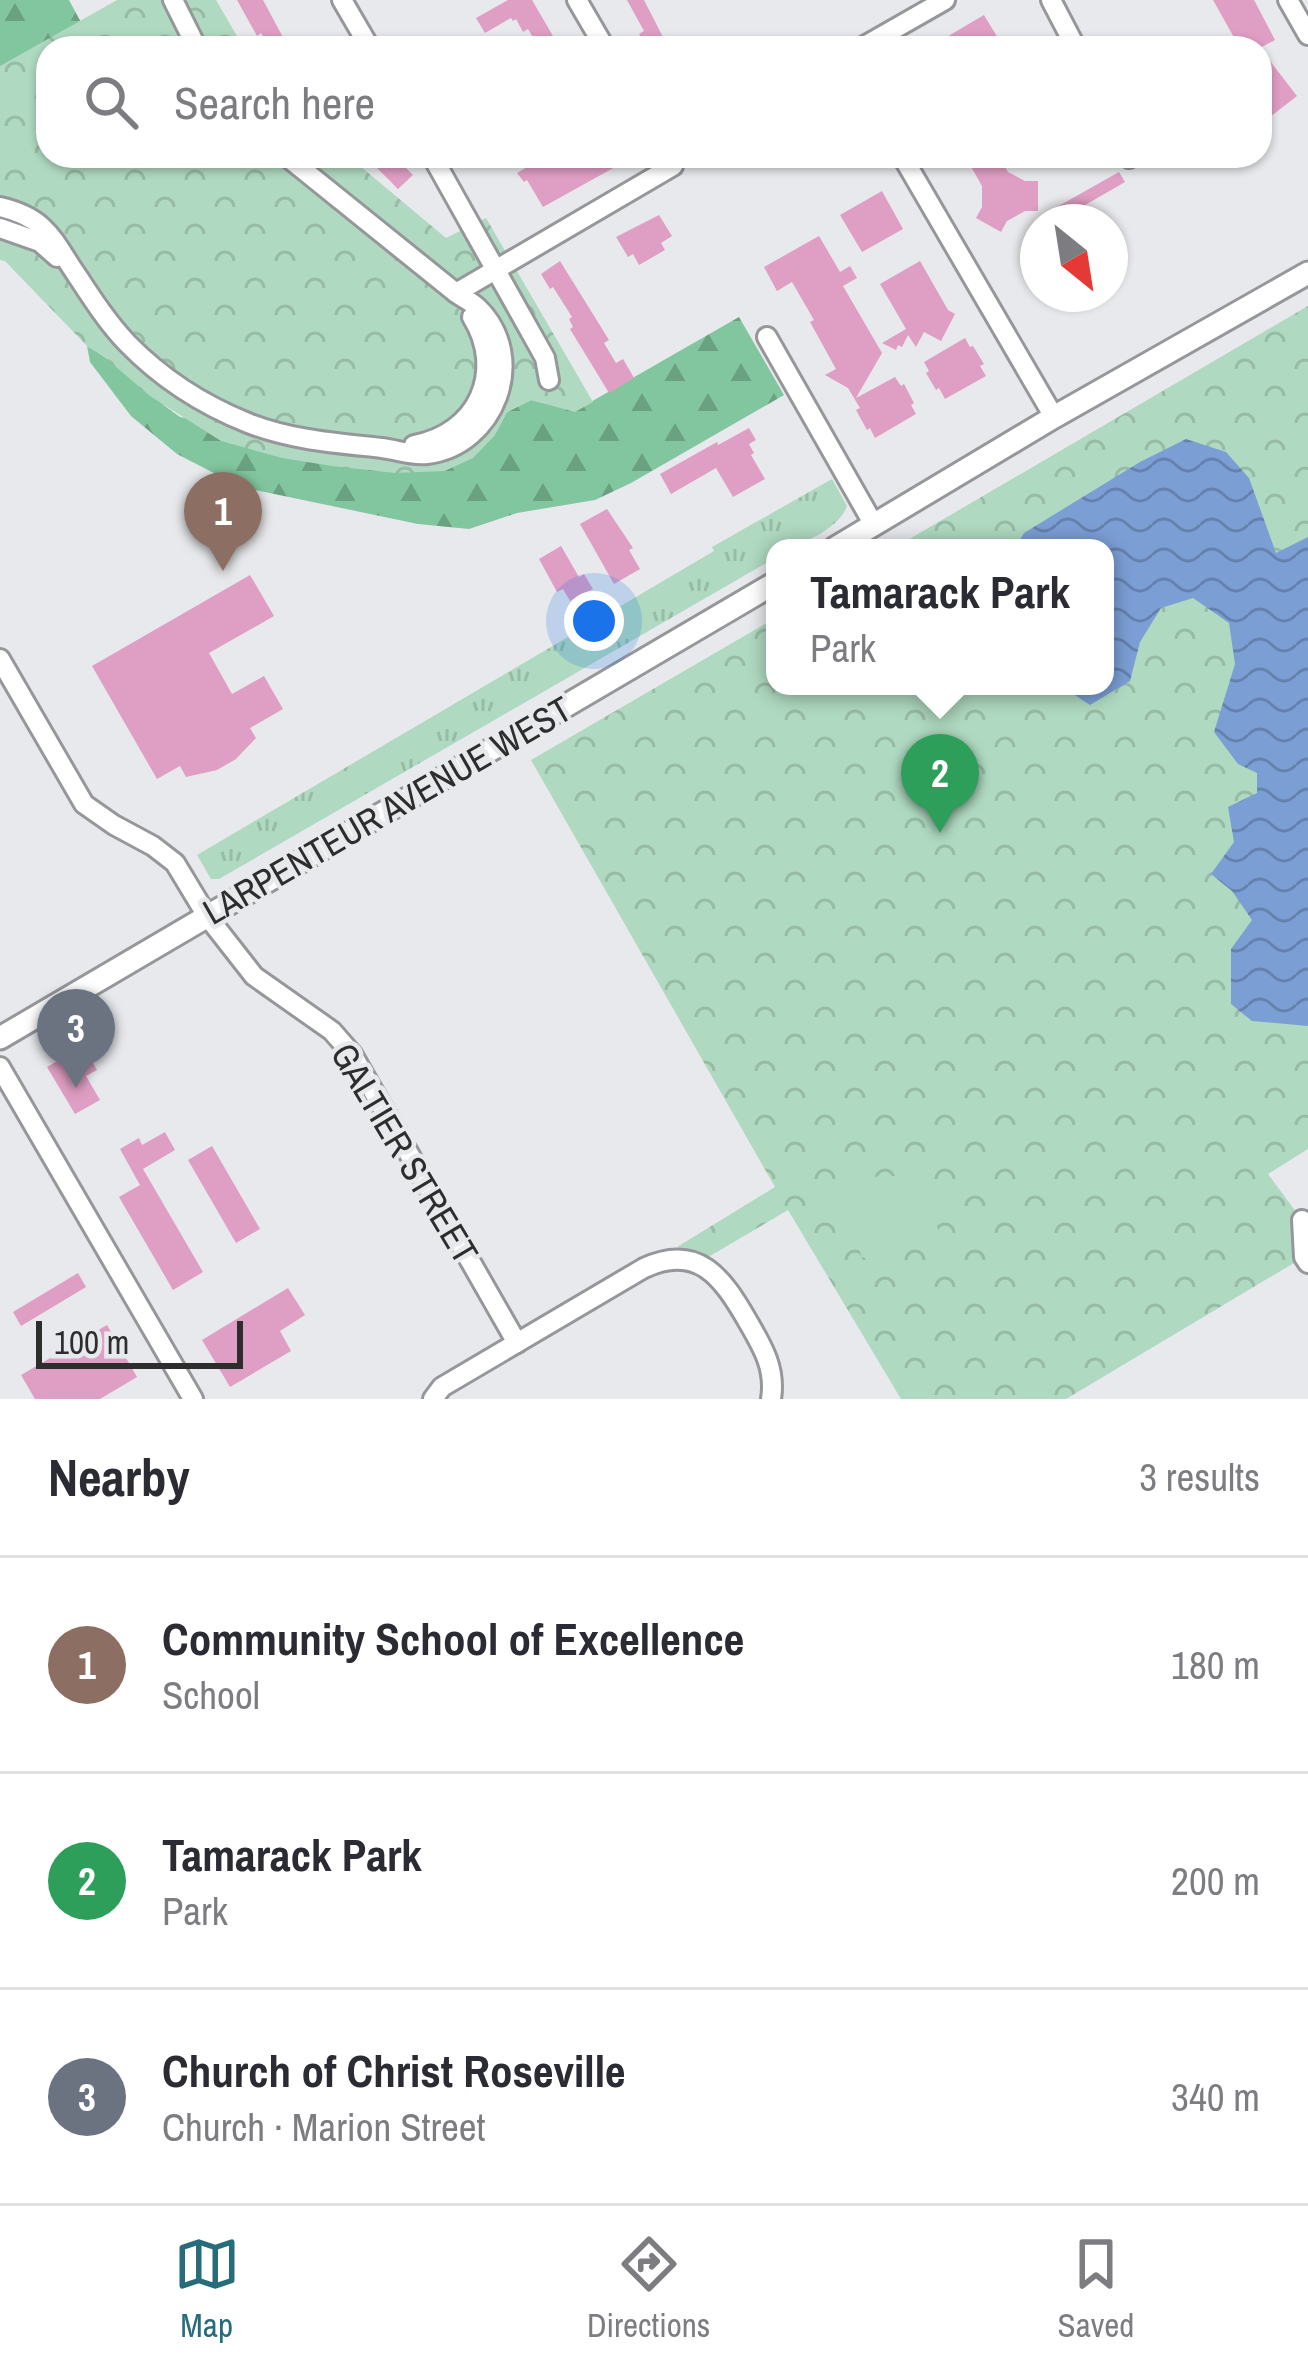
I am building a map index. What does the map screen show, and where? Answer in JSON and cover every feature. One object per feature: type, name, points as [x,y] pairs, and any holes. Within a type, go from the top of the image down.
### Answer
[{"type":"main road","points":[[850,539],[1308,273]]},
{"type":"main road","name":"LARPENTEUR AVENUE WEST","points":[[0,1038],[766,588]]},
{"type":"street","points":[[172,0],[191,36]]},
{"type":"street","points":[[342,0],[363,36]]},
{"type":"street","points":[[577,0],[598,36]]},
{"type":"street","points":[[882,36],[945,0]]},
{"type":"street","points":[[1051,0],[1070,36]]},
{"type":"street","points":[[1288,0],[1308,35]]},
{"type":"street","points":[[0,207],[39,224],[61,247],[94,302],[128,344],[168,380],[213,406],[284,435],[335,444],[390,449],[446,435],[477,405],[487,371],[481,331],[456,293],[301,168]]},
{"type":"street","points":[[439,168],[545,358],[549,380]]},
{"type":"street","points":[[456,293],[659,168]]},
{"type":"street","points":[[909,168],[1054,417]]},
{"type":"street","points":[[0,228],[40,242],[74,272]]},
{"type":"street","points":[[767,338],[874,525]]},
{"type":"street","name":"GALTIER STREET","points":[[0,658],[84,804],[176,863],[207,916],[254,976],[332,1031],[352,1054],[517,1343]]},
{"type":"street","points":[[0,1067],[193,1399]]},
{"type":"street","points":[[1302,1220],[1308,1264]]},
{"type":"street","points":[[433,1399],[442,1388],[517,1343],[644,1268],[670,1259],[698,1263],[723,1280],[765,1350],[773,1379],[771,1399]]},
{"type":"green space","points":[[0,0],[69,0],[84,28],[70,36],[36,36],[36,73],[0,147]]},
{"type":"green space","points":[[117,0],[216,0],[237,36],[53,36]]},
{"type":"green space","points":[[36,46],[36,168],[362,168],[446,238],[486,218],[593,402],[575,412],[531,400],[507,412],[494,436],[473,458],[444,471],[395,473],[332,466],[221,441],[150,396],[87,346],[0,260],[0,66]]},
{"type":"green space","points":[[1308,306],[1308,1149],[1268,1174],[1302,1220],[1304,1257],[1066,1399],[901,1399],[788,1210],[710,1256],[677,1247],[775,1187],[531,760],[766,623],[766,695],[1114,695],[1114,539],[909,539]]},
{"type":"green space","points":[[739,317],[784,395],[595,500],[517,513],[469,529],[418,524],[241,487],[177,454],[131,416],[90,362],[87,346],[180,417],[444,471],[472,458],[494,436],[507,412],[531,400],[575,411]]},
{"type":"green space","points":[[832,479],[847,506],[836,522],[810,539],[766,539],[766,563],[219,879],[211,879],[197,855],[714,551],[712,547]]},
{"type":"green space","points":[[878,1176],[907,1176],[929,1204],[940,1235],[875,1261],[862,1257],[837,1194]]},
{"type":"water","points":[[1186,439],[1226,452],[1249,478],[1276,553],[1308,537],[1308,1026],[1252,1021],[1231,1004],[1231,949],[1252,920],[1232,891],[1211,874],[1234,842],[1228,807],[1257,793],[1257,773],[1238,764],[1214,732],[1235,664],[1229,623],[1193,598],[1161,608],[1140,642],[1130,681],[1114,691],[1114,539],[1020,539],[1140,462]]},
{"type":"water","points":[[1075,695],[1107,695],[1090,705]]},
{"type":"building","points":[[237,0],[263,0],[282,36],[257,36]]},
{"type":"building","points":[[508,0],[532,0],[553,36],[532,36],[511,18],[485,33],[476,18]]},
{"type":"building","points":[[627,0],[644,0],[662,36],[640,36],[644,31]]},
{"type":"building","points":[[1213,0],[1254,0],[1275,40],[1272,36],[1233,36]]},
{"type":"building","points":[[984,15],[997,36],[948,36]]},
{"type":"building","points":[[1272,64],[1297,96],[1272,115]]},
{"type":"building","points":[[377,168],[406,168],[413,175],[398,189]]},
{"type":"building","points":[[525,168],[613,168],[543,207],[527,180],[517,173]]},
{"type":"building","points":[[972,168],[1006,168],[1025,181],[1038,181],[1038,204],[1020,204],[1020,214],[1007,221],[1001,232],[976,218],[982,207],[982,186]]},
{"type":"building","points":[[1119,172],[1125,182],[1087,204],[1062,204]]},
{"type":"building","points":[[882,191],[903,229],[862,252],[840,215]]},
{"type":"building","points":[[659,215],[672,236],[661,243],[665,250],[639,265],[616,237]]},
{"type":"building","points":[[819,236],[840,272],[850,266],[857,278],[843,286],[882,353],[856,398],[895,377],[914,403],[916,414],[875,438],[848,388],[825,375],[836,369],[792,282],[777,291],[764,267]]},
{"type":"building","points":[[560,261],[609,340],[604,343],[616,363],[623,359],[634,378],[609,393],[570,329],[572,317],[541,274]]},
{"type":"building","points":[[920,261],[948,310],[955,314],[941,341],[924,332],[916,347],[908,335],[896,350],[882,343],[906,329],[880,284]]},
{"type":"building","points":[[965,338],[984,364],[980,366],[986,376],[945,399],[926,373],[924,362]]},
{"type":"building","points":[[749,428],[756,440],[749,444],[751,455],[765,479],[733,497],[716,468],[671,494],[660,474]]},
{"type":"building","points":[[607,509],[633,548],[629,550],[640,569],[614,584],[580,524]]},
{"type":"building","points":[[561,546],[579,577],[584,574],[593,589],[570,601],[563,589],[557,592],[539,559]]},
{"type":"building","points":[[250,575],[274,616],[209,653],[232,694],[264,676],[283,709],[250,728],[256,738],[217,770],[186,777],[180,766],[157,779],[92,666]]},
{"type":"building","points":[[83,1046],[97,1070],[86,1076],[100,1100],[75,1114],[47,1067]]},
{"type":"building","points":[[165,1132],[175,1150],[143,1169],[203,1272],[173,1290],[119,1197],[140,1185],[120,1149],[139,1138],[142,1145]]},
{"type":"building","points":[[212,1146],[260,1229],[236,1243],[188,1160]]},
{"type":"building","points":[[78,1273],[86,1287],[21,1326],[13,1312]]},
{"type":"building","points":[[288,1288],[305,1315],[280,1331],[291,1351],[230,1387],[202,1340]]},
{"type":"building","points":[[107,1325],[137,1377],[100,1399],[35,1399],[21,1375]]},
{"type":"place","name":"Community School of Excellence","points":[[223,571]]},
{"type":"place","name":"Tamarack Park","points":[[940,833]]},
{"type":"place","name":"Church of Christ Roseville","points":[[76,1088]]}]
